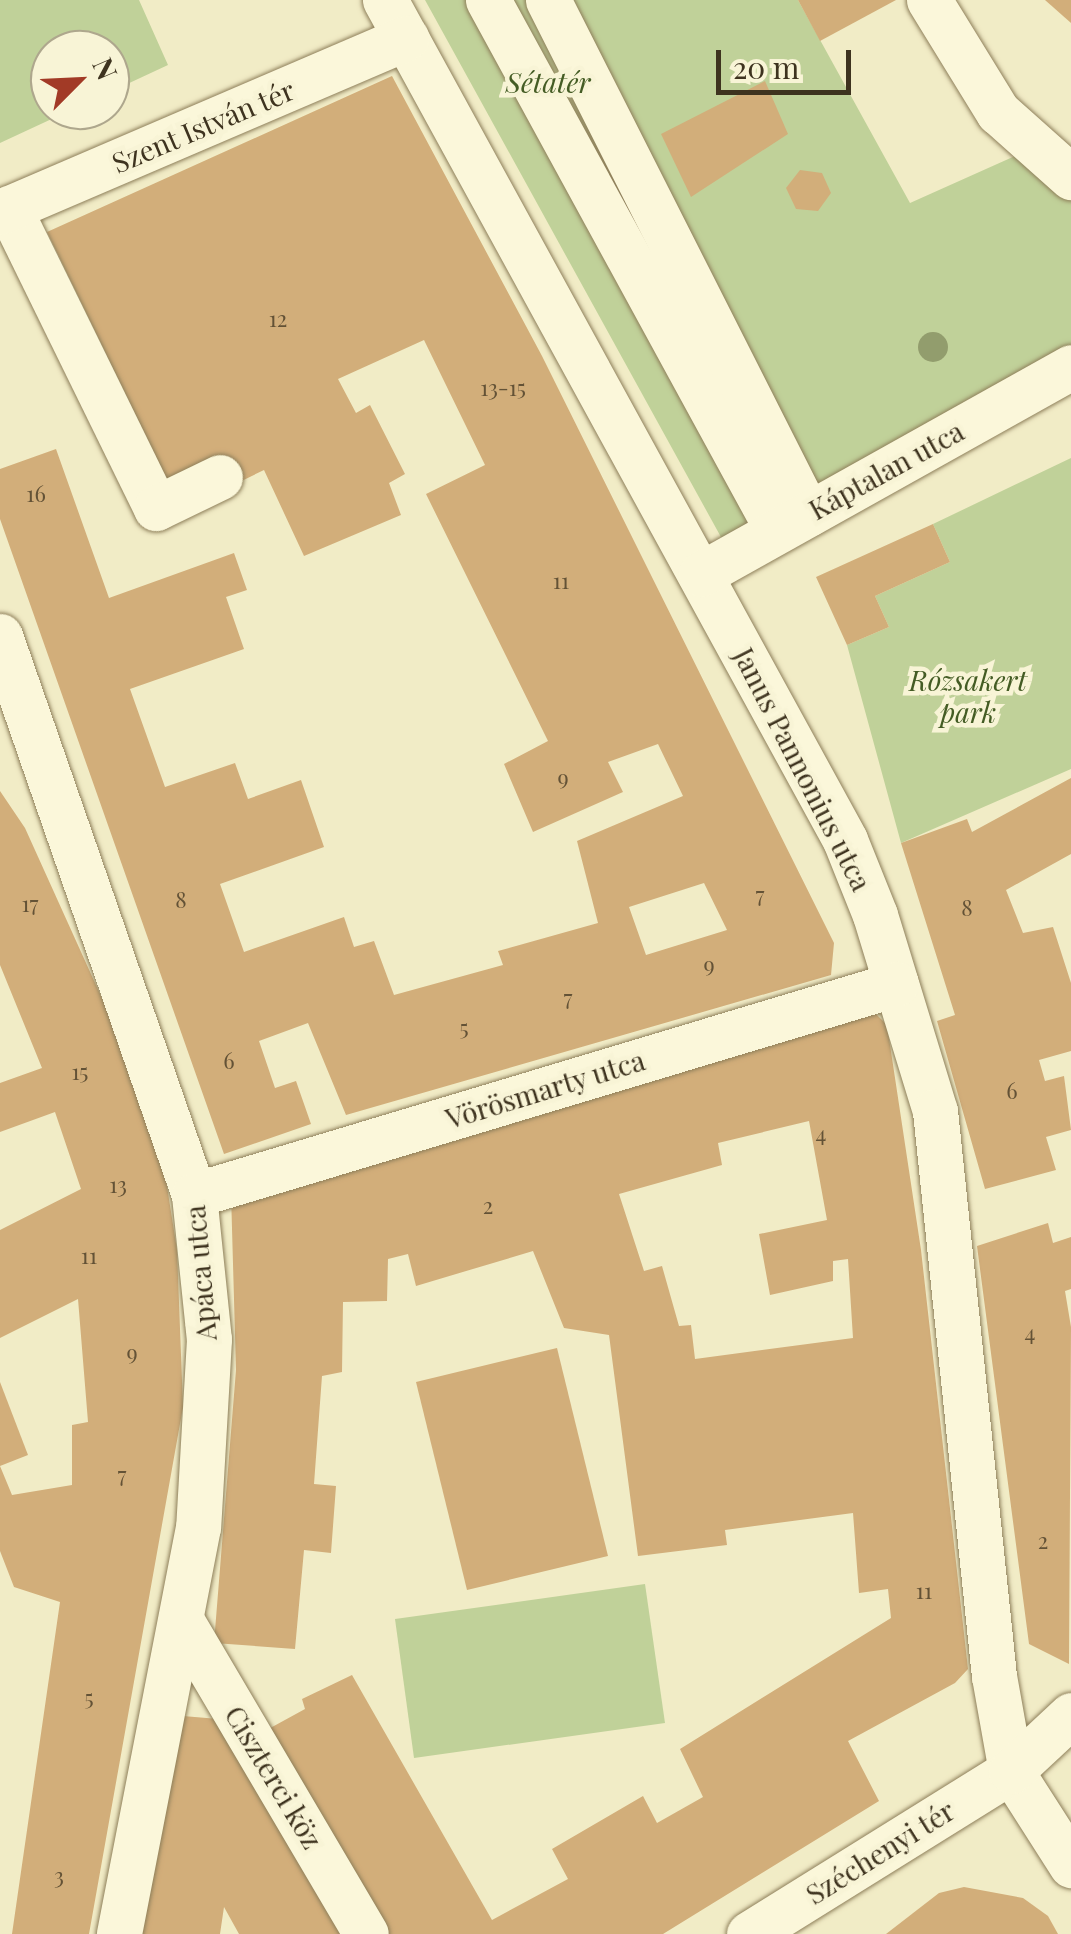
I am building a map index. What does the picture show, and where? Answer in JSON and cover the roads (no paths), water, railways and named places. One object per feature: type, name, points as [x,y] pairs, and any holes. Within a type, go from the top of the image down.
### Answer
[{"type":"street","points":[[488,0],[791,519]]},
{"type":"street","points":[[548,0],[791,519]]},
{"type":"street","points":[[929,0],[1015,133],[1071,177]]},
{"type":"street","name":"Szent István tér","points":[[4,210],[395,19]]},
{"type":"street","name":"Janus Pannonius utca","points":[[395,19],[845,840],[896,984],[935,1111],[994,1676],[1011,1771]]},
{"type":"street","points":[[4,210],[156,508],[220,477]]},
{"type":"street","name":"Káptalan utca","points":[[701,574],[791,519],[1071,367]]},
{"type":"street","name":"Apáca utca","points":[[0,636],[194,1194],[209,1339],[198,1526],[119,1934]]},
{"type":"street","name":"Vörösmarty utca","points":[[194,1194],[896,984]]},
{"type":"street","name":"Ciszterci köz","points":[[181,1620],[366,1934]]},
{"type":"street","name":"Széchenyi tér","points":[[749,1934],[1011,1771],[1071,1715]]},
{"type":"street","points":[[1011,1771],[1071,1865]]},
{"type":"park label","name":"Sétatér","points":[[548,82]]},
{"type":"park label","name":"Rózsakert park","points":[[968,696]]}]
